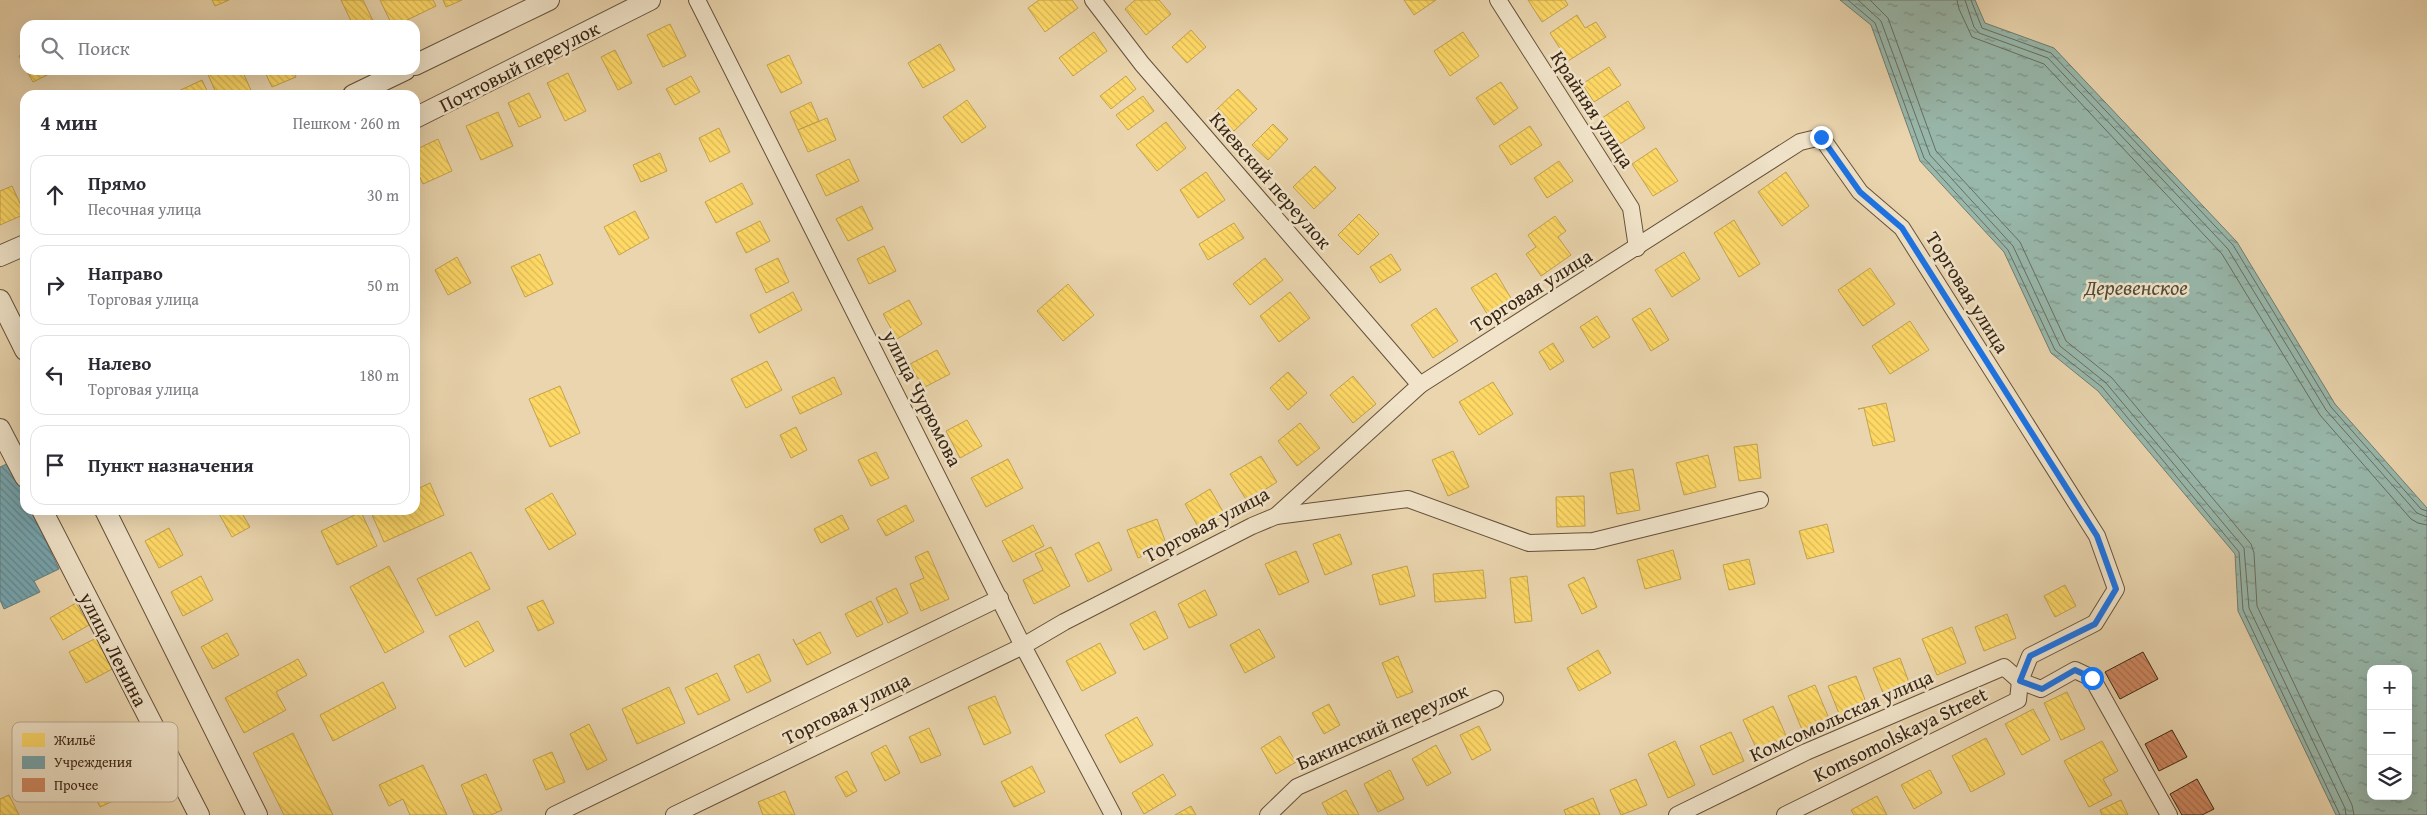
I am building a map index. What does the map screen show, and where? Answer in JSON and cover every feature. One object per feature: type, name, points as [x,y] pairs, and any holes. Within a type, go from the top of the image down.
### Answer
[{"type":"street","points":[[420,63],[549,0]]},
{"type":"street","name":"Почтовый переулок","points":[[420,115],[650,0]]},
{"type":"street","name":"улица Чурюмова","points":[[696,0],[1023,646],[1113,815]]},
{"type":"street","name":"Киевский переулок","points":[[1093,0],[1142,64],[1420,385]]},
{"type":"street","name":"Крайняя улица","points":[[1498,0],[1630,208],[1637,248]]},
{"type":"street","points":[[363,90],[395,75]]},
{"type":"street","name":"Торговая улица","points":[[674,815],[1023,646],[1064,622],[1252,526],[1276,516],[1420,385],[1800,142],[1821,137],[1860,192],[1902,228],[2097,536],[2116,589],[2095,624],[2030,656],[2020,681]]},
{"type":"street","points":[[0,256],[20,247]]},
{"type":"street","points":[[8,311],[20,339]]},
{"type":"street","points":[[0,429],[20,468]]},
{"type":"street","points":[[1276,516],[1408,499],[1528,542],[1593,541],[1760,500]]},
{"type":"street","name":"улица Ленина","points":[[45,515],[151,722]]},
{"type":"street","points":[[107,515],[257,815]]},
{"type":"street","name":"Торговая улица","points":[[554,815],[1000,598]]},
{"type":"street","name":"Комсомольская улица","points":[[1677,815],[1806,752],[2004,667],[2020,681]]},
{"type":"street","points":[[2020,681],[2042,689],[2075,670],[2092,678],[2168,815]]},
{"type":"street","name":"Komsomolskaya Street","points":[[1785,815],[2018,700],[2020,681]]},
{"type":"street","name":"Бакинский переулок","points":[[1268,815],[1296,787],[1495,699]]},
{"type":"street","name":"улица Ленина","points":[[178,774],[199,815]]},
{"type":"water","name":"Деревенское","points":[[1840,0],[1975,0],[1985,23],[2054,48],[2237,242],[2335,404],[2427,508],[2427,815],[2336,815],[2238,611],[2235,554],[2098,391],[2051,353],[2004,252],[1920,161],[1871,25]]},
{"type":"building: Жильё","points":[[212,0],[229,0],[215,6]]},
{"type":"building: Жильё","points":[[341,0],[363,0],[373,20],[351,20]]},
{"type":"building: Жильё","points":[[380,0],[433,0],[436,6],[407,20],[390,20]]},
{"type":"building: Жильё","points":[[443,0],[462,0],[446,7]]},
{"type":"building: Жильё","points":[[1039,0],[1072,0],[1078,8],[1045,32],[1028,8]]},
{"type":"building: Жильё","points":[[1135,0],[1159,0],[1171,14],[1146,35],[1125,9]]},
{"type":"building: Жильё","points":[[1404,0],[1436,0],[1414,15]]},
{"type":"building: Жильё","points":[[1528,0],[1565,0],[1568,5],[1542,22]]},
{"type":"building: Жильё","points":[[1577,15],[1585,28],[1596,22],[1606,37],[1568,61],[1550,33]]},
{"type":"building: Жильё","points":[[670,24],[686,56],[663,67],[647,35]]},
{"type":"building: Жильё","points":[[1191,30],[1206,47],[1187,63],[1172,47]]},
{"type":"building: Жильё","points":[[1094,32],[1107,51],[1073,76],[1059,58]]},
{"type":"building: Жильё","points":[[1463,32],[1479,56],[1450,76],[1434,51]]},
{"type":"building: Жильё","points":[[940,44],[955,70],[923,88],[908,63]]},
{"type":"building: Жильё","points":[[615,50],[632,83],[618,90],[601,57]]},
{"type":"building: Жильё","points":[[789,55],[802,83],[781,93],[767,65]]},
{"type":"building: Жильё","points":[[1609,67],[1621,85],[1594,102],[1582,84]]},
{"type":"building: Жильё","points":[[568,73],[586,111],[565,121],[547,83]]},
{"type":"building: Жильё","points":[[29,75],[47,75],[33,82]]},
{"type":"building: Жильё","points":[[208,75],[244,75],[251,90],[215,90]]},
{"type":"building: Жильё","points":[[266,75],[295,75],[296,77],[272,87]]},
{"type":"building: Жильё","points":[[691,76],[700,92],[675,105],[666,89]]},
{"type":"building: Жильё","points":[[1126,76],[1136,89],[1111,109],[1100,96]]},
{"type":"building: Жильё","points":[[202,80],[207,90],[181,90]]},
{"type":"building: Жильё","points":[[1501,82],[1518,108],[1494,125],[1476,98]]},
{"type":"building: Жильё","points":[[1238,89],[1257,109],[1234,131],[1215,111]]},
{"type":"building: Жильё","points":[[529,93],[541,117],[519,127],[508,103]]},
{"type":"building: Жильё","points":[[1143,96],[1154,111],[1128,130],[1116,115]]},
{"type":"building: Жильё","points":[[967,100],[986,127],[962,143],[943,117]]},
{"type":"building: Жильё","points":[[1628,101],[1645,128],[1620,144],[1602,118]]},
{"type":"building: Жильё","points":[[811,102],[819,121],[798,130],[790,112]]},
{"type":"building: Жильё","points":[[498,112],[513,146],[481,160],[466,126]]},
{"type":"building: Жильё","points":[[827,118],[836,140],[808,152],[798,130]]},
{"type":"building: Жильё","points":[[1166,122],[1186,148],[1157,171],[1136,145]]},
{"type":"building: Жильё","points":[[1273,124],[1288,139],[1268,160],[1252,145]]},
{"type":"building: Жильё","points":[[1530,126],[1542,145],[1511,165],[1499,146]]},
{"type":"building: Жильё","points":[[719,128],[730,152],[710,162],[699,138]]},
{"type":"building: Жильё","points":[[438,139],[452,171],[423,184],[420,178],[420,148]]},
{"type":"building: Жильё","points":[[1656,148],[1678,181],[1653,196],[1632,164]]},
{"type":"building: Жильё","points":[[660,153],[667,171],[641,182],[633,165]]},
{"type":"building: Жильё","points":[[849,159],[859,181],[826,196],[816,175]]},
{"type":"building: Жильё","points":[[1559,161],[1573,181],[1547,198],[1534,178]]},
{"type":"building: Жильё","points":[[1315,166],[1336,188],[1314,209],[1293,187]]},
{"type":"building: Жильё","points":[[1206,172],[1225,200],[1198,218],[1180,190]]},
{"type":"building: Жильё","points":[[1786,172],[1809,206],[1782,226],[1758,192]]},
{"type":"building: Жильё","points":[[742,183],[753,204],[716,223],[705,202]]},
{"type":"building: Жильё","points":[[12,186],[20,203],[20,216],[0,225],[0,191]]},
{"type":"building: Жильё","points":[[862,206],[873,229],[848,241],[836,219]]},
{"type":"building: Жильё","points":[[635,211],[649,238],[619,255],[604,227]]},
{"type":"building: Жильё","points":[[1359,214],[1379,234],[1358,255],[1338,235]]},
{"type":"building: Жильё","points":[[1555,216],[1566,231],[1558,237],[1571,255],[1541,276],[1526,254],[1536,247],[1528,235]]},
{"type":"building: Жильё","points":[[1734,220],[1760,264],[1739,277],[1714,233]]},
{"type":"building: Жильё","points":[[760,221],[770,241],[746,253],[736,233]]},
{"type":"building: Жильё","points":[[1234,223],[1244,238],[1208,260],[1199,244]]},
{"type":"building: Жильё","points":[[884,246],[896,271],[869,284],[857,259]]},
{"type":"building: Жильё","points":[[1684,252],[1700,279],[1672,297],[1655,270]]},
{"type":"building: Жильё","points":[[540,254],[553,284],[525,297],[511,267]]},
{"type":"building: Жильё","points":[[1391,254],[1401,270],[1380,283],[1370,267]]},
{"type":"building: Жильё","points":[[457,257],[471,283],[448,295],[435,270]]},
{"type":"building: Жильё","points":[[778,258],[789,282],[766,293],[755,269]]},
{"type":"building: Жильё","points":[[1265,258],[1283,280],[1250,305],[1233,284]]},
{"type":"building: Жильё","points":[[1870,268],[1895,304],[1863,326],[1838,290]]},
{"type":"building: Жильё","points":[[1496,273],[1515,305],[1491,320],[1471,288]]},
{"type":"building: Жильё","points":[[1068,284],[1094,315],[1063,341],[1037,311]]},
{"type":"building: Жильё","points":[[793,292],[802,310],[759,333],[750,315]]},
{"type":"building: Жильё","points":[[1290,292],[1310,318],[1279,342],[1260,316]]},
{"type":"building: Жильё","points":[[909,300],[922,324],[897,339],[883,314]]},
{"type":"building: Жильё","points":[[1436,308],[1458,341],[1433,358],[1411,325]]},
{"type":"building: Жильё","points":[[1650,308],[1669,340],[1651,351],[1632,319]]},
{"type":"building: Жильё","points":[[1597,316],[1610,337],[1593,348],[1580,327]]},
{"type":"building: Жильё","points":[[1910,321],[1929,350],[1890,374],[1872,346]]},
{"type":"building: Жильё","points":[[1553,343],[1564,361],[1550,370],[1539,352]]},
{"type":"building: Жильё","points":[[937,350],[950,374],[923,388],[910,364]]},
{"type":"building: Жильё","points":[[767,361],[782,390],[746,408],[731,379]]},
{"type":"building: Жильё","points":[[1288,372],[1307,393],[1288,410],[1270,388]]},
{"type":"building: Жильё","points":[[1353,376],[1376,404],[1353,423],[1330,395]]},
{"type":"building: Жильё","points":[[834,377],[842,394],[800,414],[792,397]]},
{"type":"building: Жильё","points":[[1493,382],[1513,414],[1479,435],[1459,402]]},
{"type":"building: Жильё","points":[[560,386],[580,433],[550,447],[529,399]]},
{"type":"building: Жильё","points":[[1886,403],[1895,441],[1873,446],[1864,408],[1858,409]]},
{"type":"building: Жильё","points":[[967,420],[982,446],[960,458],[946,431]]},
{"type":"building: Жильё","points":[[1300,423],[1320,448],[1297,466],[1278,441]]},
{"type":"building: Жильё","points":[[796,427],[807,450],[791,458],[780,435]]},
{"type":"building: Жильё","points":[[1757,444],[1761,478],[1739,481],[1734,447]]},
{"type":"building: Жильё","points":[[1453,451],[1469,487],[1448,496],[1432,460]]},
{"type":"building: Жильё","points":[[876,452],[889,478],[871,486],[858,460]]},
{"type":"building: Жильё","points":[[1708,455],[1716,487],[1684,495],[1676,463]]},
{"type":"building: Жильё","points":[[1261,456],[1277,482],[1247,501],[1230,474]]},
{"type":"building: Жильё","points":[[1008,459],[1023,488],[986,507],[971,478]]},
{"type":"building: Жильё","points":[[1633,469],[1640,510],[1617,514],[1610,473]]},
{"type":"building: Жильё","points":[[430,483],[444,515],[384,542],[372,515],[420,515],[420,488]]},
{"type":"building: Жильё","points":[[1210,489],[1225,515],[1200,530],[1185,504]]},
{"type":"building: Жильё","points":[[552,493],[576,534],[549,550],[525,509]]},
{"type":"building: Жильё","points":[[1584,496],[1585,526],[1557,527],[1556,497]]},
{"type":"building: Жильё","points":[[906,505],[914,521],[886,536],[877,520]]},
{"type":"building: Жильё","points":[[220,515],[243,515],[250,527],[232,537]]},
{"type":"building: Жильё","points":[[355,515],[362,515],[377,546],[337,565],[321,531]]},
{"type":"building: Жильё","points":[[842,515],[849,529],[821,543],[814,529]]},
{"type":"building: Жильё","points":[[1157,519],[1167,546],[1138,558],[1127,530]]},
{"type":"building: Жильё","points":[[1827,524],[1834,552],[1807,559],[1799,531]]},
{"type":"building: Жильё","points":[[1033,525],[1044,546],[1013,562],[1002,541]]},
{"type":"building: Жильё","points":[[169,528],[183,555],[159,568],[145,541]]},
{"type":"building: Жильё","points":[[1340,534],[1352,564],[1325,575],[1313,544]]},
{"type":"building: Жильё","points":[[1099,542],[1112,570],[1088,582],[1075,554]]},
{"type":"building: Жильё","points":[[1051,547],[1070,586],[1034,604],[1023,580],[1043,570],[1035,554]]},
{"type":"building: Жильё","points":[[1673,550],[1681,579],[1645,589],[1637,560]]},
{"type":"building: Жильё","points":[[928,551],[949,599],[921,611],[910,584],[924,578],[915,557]]},
{"type":"building: Жильё","points":[[1296,551],[1309,582],[1279,595],[1265,564]]},
{"type":"building: Жильё","points":[[471,552],[490,589],[436,616],[417,579]]},
{"type":"building: Жильё","points":[[1749,559],[1755,584],[1729,590],[1723,565]]},
{"type":"building: Жильё","points":[[389,566],[424,632],[385,653],[350,587]]},
{"type":"building: Жильё","points":[[1407,566],[1415,596],[1380,605],[1372,575]]},
{"type":"building: Жильё","points":[[1483,570],[1486,598],[1435,602],[1433,574]]},
{"type":"building: Жильё","points":[[201,576],[213,600],[183,616],[171,592]]},
{"type":"building: Жильё","points":[[1527,576],[1532,621],[1515,623],[1510,578]]},
{"type":"building: Жильё","points":[[1584,577],[1597,607],[1582,614],[1568,585]]},
{"type":"building: Жильё","points":[[2065,585],[2076,606],[2055,617],[2044,596]]},
{"type":"building: Жильё","points":[[896,588],[908,613],[888,623],[876,598]]},
{"type":"building: Жильё","points":[[1205,590],[1217,615],[1189,628],[1178,604]]},
{"type":"building: Жильё","points":[[543,600],[554,623],[538,631],[527,607]]},
{"type":"building: Жильё","points":[[871,601],[883,624],[857,637],[845,614]]},
{"type":"building: Жильё","points":[[76,603],[89,625],[63,640],[50,618]]},
{"type":"building: Жильё","points":[[1155,611],[1168,638],[1144,650],[1130,624]]},
{"type":"building: Жильё","points":[[2007,614],[2016,638],[1984,651],[1975,627]]},
{"type":"building: Жильё","points":[[478,621],[494,651],[465,667],[449,636]]},
{"type":"building: Жильё","points":[[1952,627],[1966,663],[1937,675],[1922,639]]},
{"type":"building: Жильё","points":[[1259,629],[1275,657],[1245,673],[1230,645]]},
{"type":"building: Жильё","points":[[820,632],[831,653],[807,665],[796,645]]},
{"type":"building: Жильё","points":[[227,633],[239,655],[213,669],[201,647]]},
{"type":"building: Жильё","points":[[100,636],[116,667],[86,683],[69,652]]},
{"type":"building: Жильё","points":[[1100,643],[1116,673],[1082,691],[1066,661]]},
{"type":"building: Жильё","points":[[1598,650],[1611,673],[1579,691],[1567,668]]},
{"type":"building: Жильё","points":[[759,654],[771,681],[747,693],[734,666]]},
{"type":"building: Жильё","points":[[1398,656],[1413,692],[1397,698],[1382,663]]},
{"type":"building: Жильё","points":[[1900,658],[1911,688],[1885,698],[1873,668]]},
{"type":"building: Жильё","points":[[298,659],[307,675],[276,692],[286,710],[244,733],[225,698]]},
{"type":"building: Жильё","points":[[717,673],[730,700],[698,715],[685,688]]},
{"type":"building: Жильё","points":[[1856,676],[1867,705],[1840,716],[1828,686]]},
{"type":"building: Жильё","points":[[383,682],[396,708],[333,741],[320,715]]},
{"type":"building: Жильё","points":[[1815,685],[1830,721],[1803,732],[1788,696]]},
{"type":"building: Жильё","points":[[669,687],[685,723],[637,744],[622,709]]},
{"type":"building: Жильё","points":[[2067,692],[2085,729],[2061,740],[2044,703]]},
{"type":"building: Жильё","points":[[995,696],[1011,733],[984,745],[968,707]]},
{"type":"building: Жильё","points":[[1329,704],[1340,725],[1324,734],[1312,713]]},
{"type":"building: Жильё","points":[[1773,706],[1788,740],[1759,754],[1743,720]]},
{"type":"building: Жильё","points":[[2033,709],[2050,740],[2022,755],[2005,724]]},
{"type":"building: Жильё","points":[[1137,717],[1153,745],[1120,763],[1105,735]]},
{"type":"building: Жильё","points":[[589,724],[607,760],[587,770],[570,734]]},
{"type":"building: Жильё","points":[[1479,726],[1491,750],[1472,760],[1460,735]]},
{"type":"building: Жильё","points":[[929,728],[941,755],[921,763],[909,737]]},
{"type":"building: Жильё","points":[[1731,732],[1744,761],[1713,775],[1700,746]]},
{"type":"building: Жильё","points":[[293,733],[333,815],[284,815],[253,753]]},
{"type":"building: Жильё","points":[[1280,736],[1296,762],[1276,774],[1261,748]]},
{"type":"building: Жильё","points":[[1986,738],[2005,774],[1971,792],[1952,756]]},
{"type":"building: Жильё","points":[[1675,741],[1695,785],[1668,798],[1648,754]]},
{"type":"building: Жильё","points":[[2102,741],[2118,771],[2103,779],[2112,795],[2089,807],[2064,761]]},
{"type":"building: Жильё","points":[[886,745],[900,773],[885,781],[871,753]]},
{"type":"building: Жильё","points":[[1436,745],[1451,773],[1427,786],[1412,759]]},
{"type":"building: Жильё","points":[[552,752],[565,782],[546,790],[533,760]]},
{"type":"building: Жильё","points":[[423,765],[447,815],[410,815],[403,799],[389,806],[379,785]]},
{"type":"building: Жильё","points":[[1032,766],[1045,792],[1014,807],[1001,782]]},
{"type":"building: Жильё","points":[[1390,770],[1404,799],[1378,812],[1364,784]]},
{"type":"building: Жильё","points":[[1930,770],[1942,793],[1914,809],[1901,785]]},
{"type":"building: Жильё","points":[[847,771],[857,791],[846,797],[835,777]]},
{"type":"building: Жильё","points":[[486,774],[502,810],[491,815],[474,815],[461,785]]},
{"type":"building: Жильё","points":[[1163,774],[1176,795],[1144,814],[1132,793]]},
{"type":"building: Жильё","points":[[1636,779],[1647,805],[1621,815],[1610,790]]},
{"type":"building: Жильё","points":[[1346,790],[1359,815],[1328,815],[1322,803]]},
{"type":"building: Жильё","points":[[785,791],[795,815],[763,815],[758,802]]},
{"type":"building: Жильё","points":[[9,795],[19,815],[0,815],[0,799]]},
{"type":"building: Жильё","points":[[1877,796],[1887,815],[1854,815],[1851,810]]},
{"type":"building: Жильё","points":[[1593,798],[1600,815],[1566,815],[1564,810]]},
{"type":"building: Жильё","points":[[2121,800],[2128,815],[2102,815],[2100,810]]},
{"type":"building: Жильё","points":[[98,802],[111,802],[100,807]]},
{"type":"building: Жильё","points":[[1191,806],[1196,815],[1175,815]]},
{"type":"building: Учреждения","points":[[9,463],[20,486],[20,515],[33,515],[59,569],[34,581],[40,592],[4,609],[0,600],[0,467]]},
{"type":"building: Прочее","points":[[2143,652],[2158,679],[2120,699],[2105,672]]},
{"type":"building: Прочее","points":[[2172,730],[2187,757],[2159,771],[2145,744]]},
{"type":"building: Прочее","points":[[2197,779],[2214,809],[2202,815],[2182,815],[2170,794]]},
{"type":"route","points":[[1821,137],[1860,192],[1902,228],[2097,536],[2116,589],[2095,624],[2030,656],[2020,681],[2042,689],[2075,670],[2092,678]]}]
